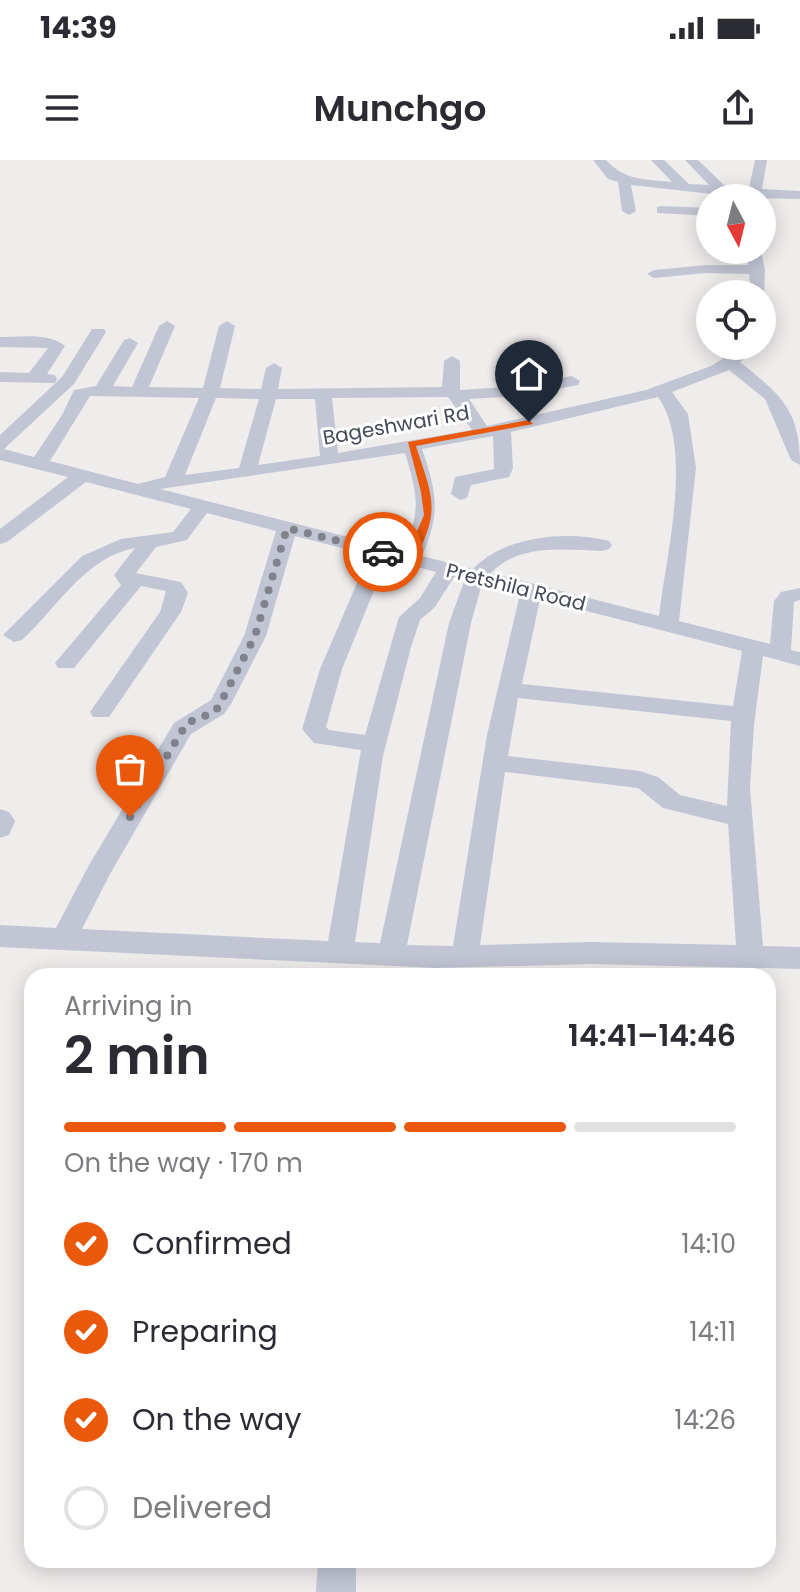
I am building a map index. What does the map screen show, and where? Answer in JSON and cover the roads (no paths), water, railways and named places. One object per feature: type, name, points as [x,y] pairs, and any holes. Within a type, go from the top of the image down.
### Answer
[{"type":"street","points":[[599,160],[613,176],[624,180],[696,189]]},
{"type":"street","points":[[621,160],[639,182]]},
{"type":"street","points":[[657,160],[685,188]]},
{"type":"street","points":[[691,160],[715,184]]},
{"type":"street","points":[[756,184],[761,160]]},
{"type":"street","points":[[624,180],[629,211]]},
{"type":"street","points":[[656,184],[666,228]]},
{"type":"street","points":[[776,195],[800,195]]},
{"type":"street","points":[[662,210],[696,211]]},
{"type":"street","points":[[757,264],[758,280]]},
{"type":"street","points":[[654,274],[706,269],[758,270]]},
{"type":"street","points":[[138,392],[167,326]]},
{"type":"street","points":[[172,483],[210,393],[227,326]]},
{"type":"street","points":[[0,445],[68,380],[98,332]]},
{"type":"street","points":[[0,342],[46,342],[57,346],[50,361],[34,378]]},
{"type":"street","points":[[102,391],[130,343]]},
{"type":"street","name":"Bageshwari Rd","points":[[128,487],[246,473],[583,412],[662,390],[737,360]]},
{"type":"street","points":[[452,361],[454,394],[482,432]]},
{"type":"street","points":[[732,364],[765,388],[791,413],[800,460]]},
{"type":"street","points":[[246,473],[270,394],[274,368]]},
{"type":"street","points":[[0,377],[68,380]]},
{"type":"street","points":[[39,464],[71,415],[80,394],[102,391],[454,394],[521,391],[572,381]]},
{"type":"street","points":[[662,390],[679,414],[687,468],[668,626]]},
{"type":"street","points":[[323,393],[325,435],[330,459]]},
{"type":"street","points":[[460,494],[462,481],[502,473],[502,427]]},
{"type":"street","points":[[410,559],[426,526],[429,504],[411,444]]},
{"type":"street","name":"Pretshila Road","points":[[0,454],[790,657]]},
{"type":"street","points":[[0,538],[83,475]]},
{"type":"street","points":[[14,635],[36,618],[87,559],[111,545],[180,536],[203,506]]},
{"type":"street","points":[[64,939],[98,872],[182,729],[194,719],[215,712],[220,704],[255,636],[287,528]]},
{"type":"street","points":[[66,663],[128,590],[132,582],[124,572],[154,540]]},
{"type":"street","points":[[391,955],[465,607],[476,576],[500,557],[521,548],[547,544],[602,545]]},
{"type":"street","points":[[375,744],[322,737],[314,729],[331,669],[380,552]]},
{"type":"street","points":[[351,960],[375,744],[410,617],[428,602],[448,569]]},
{"type":"street","points":[[101,712],[170,612],[178,593],[174,586],[165,583],[129,578]]},
{"type":"street","points":[[465,957],[495,762],[531,590]]},
{"type":"street","points":[[790,657],[784,601],[788,596],[800,594]]},
{"type":"street","points":[[750,957],[739,818],[744,715],[753,647]]},
{"type":"street","points":[[509,690],[744,715]]},
{"type":"street","points":[[495,762],[640,780],[649,783],[672,802],[739,818]]},
{"type":"street","points":[[0,818],[3,821],[0,829]]},
{"type":"street","points":[[0,936],[351,960],[391,955],[465,957],[591,953],[800,958]]},
{"type":"street","points":[[336,1592],[337,1568]]}]
